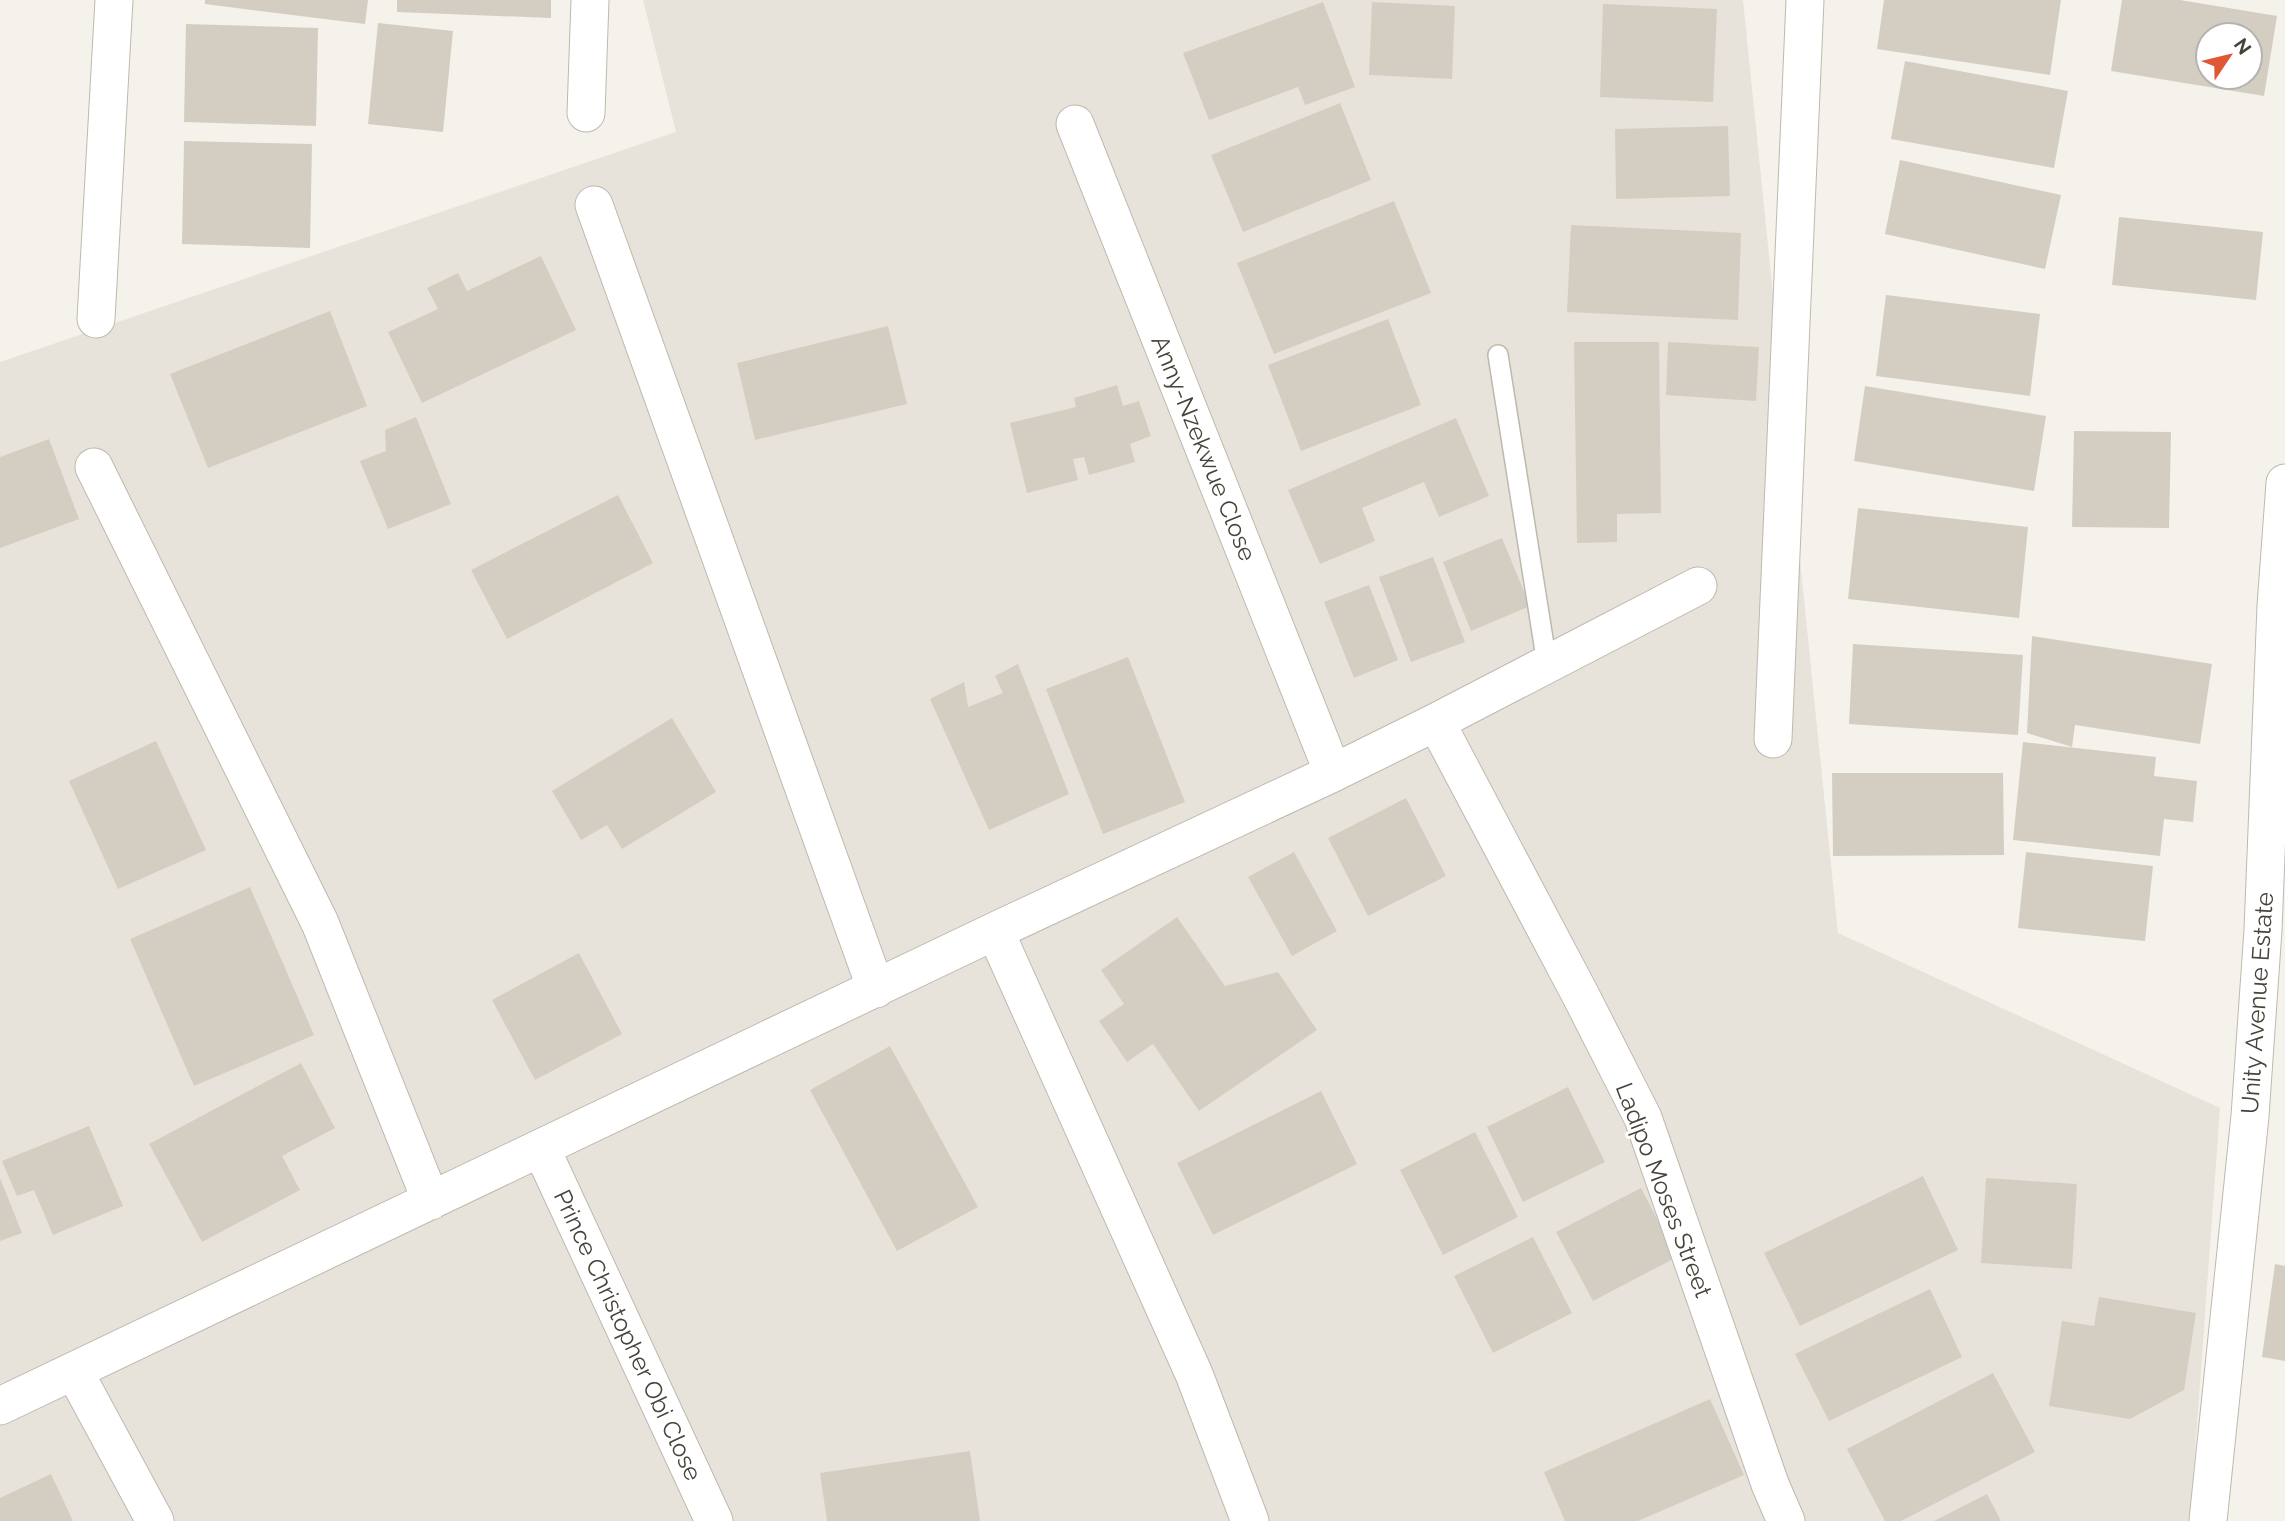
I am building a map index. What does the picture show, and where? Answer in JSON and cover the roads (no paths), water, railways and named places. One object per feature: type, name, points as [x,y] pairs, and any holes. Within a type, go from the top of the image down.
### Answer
[{"type":"street","points":[[96,319],[114,0]]},
{"type":"street","points":[[586,113],[590,0]]},
{"type":"street","points":[[1773,739],[1805,0]]},
{"type":"street","name":"Anny-Nzekwue Close","points":[[1075,124],[1334,773]]},
{"type":"street","points":[[594,205],[876,989]]},
{"type":"street","points":[[94,467],[320,923],[431,1201]]},
{"type":"street","name":"Unity Avenue Estate","points":[[2208,1521],[2250,1116],[2263,930],[2276,606],[2285,483]]},
{"type":"street","points":[[0,1406],[995,931],[1334,773],[1698,586]]},
{"type":"street","name":"Ladipo Moses Street","points":[[1436,722],[1643,1118],[1770,1485],[1786,1521]]},
{"type":"street","points":[[995,931],[1194,1374],[1251,1521]]},
{"type":"street","name":"Prince Christopher Obi Close","points":[[541,1149],[714,1521]]},
{"type":"street","points":[[74,1371],[155,1521]]},
{"type":"lane","points":[[1499,355],[1547,664]]}]
